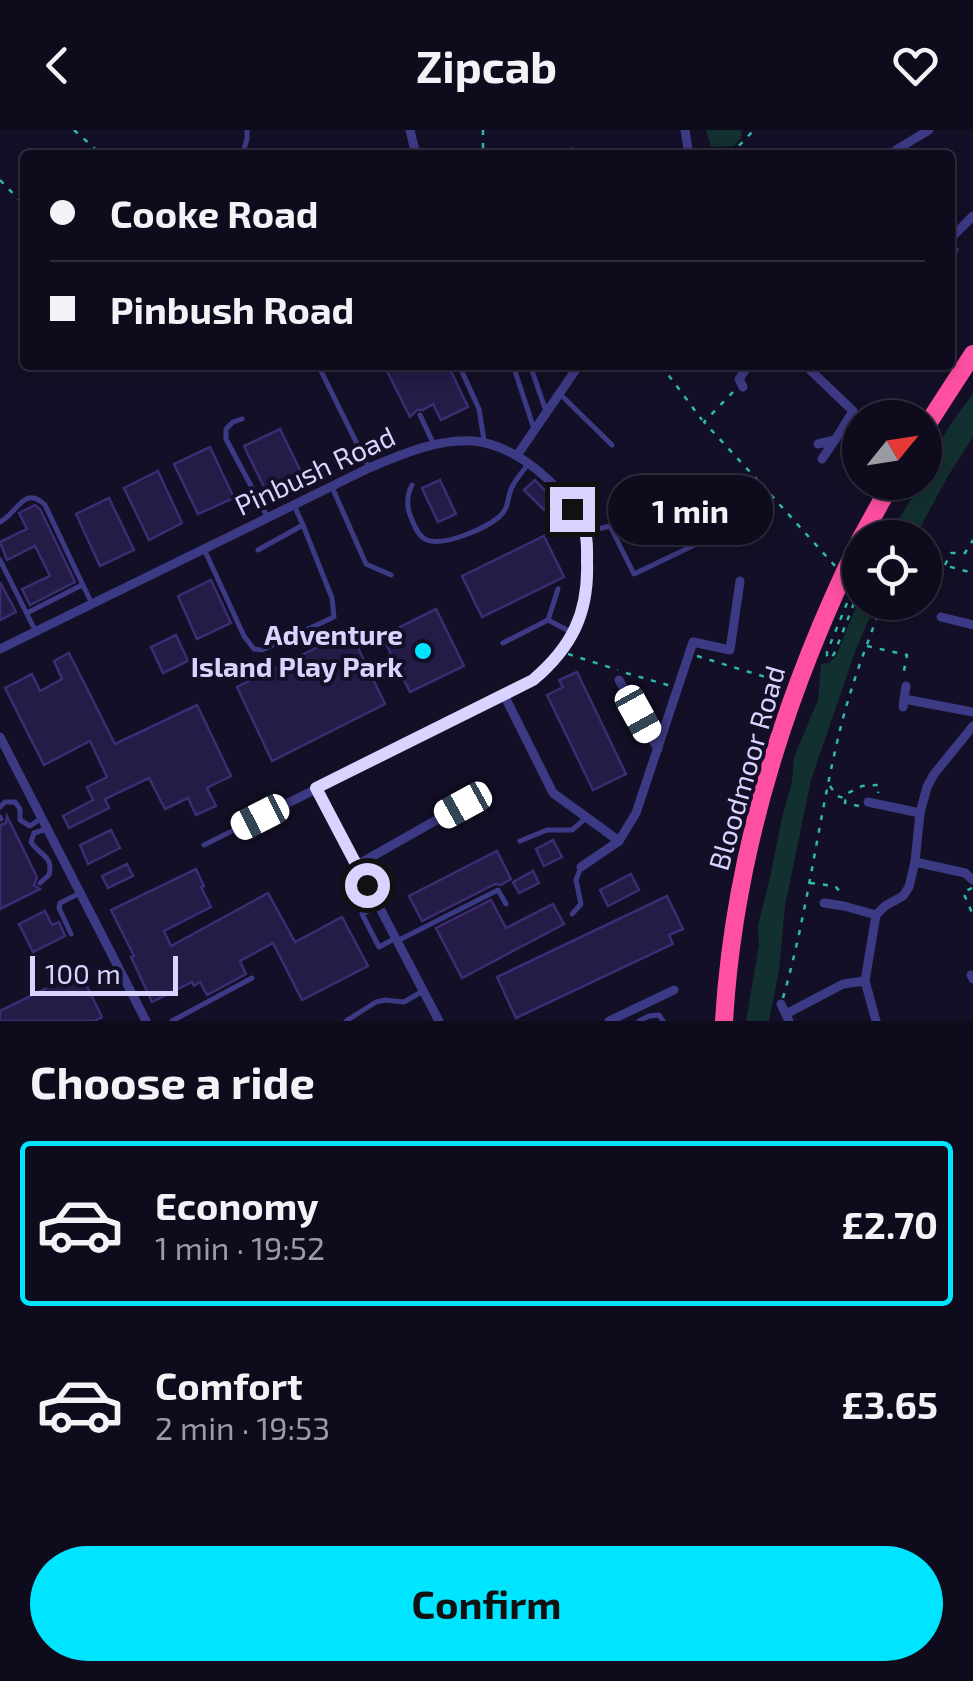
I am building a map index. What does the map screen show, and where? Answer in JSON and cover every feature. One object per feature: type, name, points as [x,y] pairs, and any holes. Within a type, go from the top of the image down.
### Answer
[{"type":"highway","points":[[942,402],[973,354]]},
{"type":"highway","name":"Bloodmoor Road","points":[[724,1021],[749,846],[796,686],[842,576]]},
{"type":"street","points":[[914,134],[929,130]]},
{"type":"street","points":[[955,240],[973,216]]},
{"type":"street","points":[[518,454],[575,370]]},
{"type":"street","points":[[738,382],[746,370]]},
{"type":"street","points":[[810,370],[853,410],[822,459]]},
{"type":"street","points":[[818,444],[834,440]]},
{"type":"street","name":"Pinbush Road","points":[[0,650],[417,448],[473,442],[518,454],[557,486],[586,532],[586,598],[574,633],[562,652],[533,680],[260,817]]},
{"type":"street","points":[[581,867],[619,842],[636,813],[693,642],[730,650],[740,581]]},
{"type":"street","points":[[942,618],[973,625]]},
{"type":"street","points":[[622,676],[658,749]]},
{"type":"street","points":[[906,686],[904,703],[973,712]]},
{"type":"street","points":[[504,695],[553,793],[619,842]]},
{"type":"street","points":[[876,1021],[865,981],[876,915],[909,887],[927,787],[973,726]]},
{"type":"street","points":[[0,738],[3,752],[42,818],[146,1021]]},
{"type":"street","points":[[316,788],[439,1021]]},
{"type":"street","points":[[868,802],[920,813]]},
{"type":"street","points":[[356,865],[463,805]]},
{"type":"street","points":[[915,862],[965,873],[973,884]]},
{"type":"street","points":[[824,903],[876,915]]},
{"type":"street","points":[[785,1013],[843,984],[865,981]]},
{"type":"street","points":[[609,1021],[674,990]]},
{"type":"lane","points":[[321,370],[370,468]]},
{"type":"lane","points":[[461,370],[479,409],[485,443]]},
{"type":"lane","points":[[515,370],[534,429]]},
{"type":"lane","points":[[532,370],[546,411]]},
{"type":"lane","points":[[559,393],[612,445]]},
{"type":"lane","points":[[420,414],[434,444]]},
{"type":"lane","points":[[242,420],[226,429],[226,440],[268,518]]},
{"type":"lane","points":[[412,485],[408,504],[421,535],[430,541],[456,539],[499,517],[509,502],[511,488],[529,463]]},
{"type":"lane","points":[[332,486],[366,564],[391,575]]},
{"type":"lane","points":[[0,522],[24,500],[40,500],[92,604]]},
{"type":"lane","points":[[204,549],[254,650],[262,650],[334,617],[332,598],[294,505]]},
{"type":"lane","points":[[258,550],[303,525]]},
{"type":"lane","points":[[586,532],[610,526],[634,574],[703,541]]},
{"type":"lane","points":[[0,560],[36,632]]},
{"type":"lane","points":[[27,613],[83,585]]},
{"type":"lane","points":[[503,643],[548,620],[558,589]]},
{"type":"lane","points":[[548,620],[574,633]]},
{"type":"lane","points":[[0,808],[5,802],[15,802],[20,820],[30,826],[42,818]]},
{"type":"lane","points":[[204,845],[260,817]]},
{"type":"lane","points":[[520,842],[547,830],[572,830],[586,818]]},
{"type":"lane","points":[[40,883],[50,875],[51,865],[33,846],[31,838],[47,829]]},
{"type":"lane","points":[[572,914],[580,904],[576,880],[581,867]]},
{"type":"lane","points":[[378,906],[362,914],[379,947],[498,890],[506,904]]},
{"type":"lane","points":[[70,934],[58,908],[60,903],[80,893]]},
{"type":"lane","points":[[172,1021],[252,978]]},
{"type":"lane","points":[[346,1021],[376,1002],[404,1002],[423,990]]},
{"type":"lane","points":[[639,1021],[655,1014],[663,1021]]},
{"type":"path","points":[[74,130],[96,150]]},
{"type":"path","points":[[735,150],[754,130]]},
{"type":"path","points":[[0,180],[20,201]]},
{"type":"path","points":[[665,370],[704,422],[842,575]]},
{"type":"path","points":[[704,422],[738,382]]},
{"type":"path","points":[[945,567],[951,554],[965,553],[973,540]]},
{"type":"path","points":[[942,566],[973,573]]},
{"type":"path","points":[[842,618],[828,652],[830,658],[847,620]]},
{"type":"path","points":[[785,1013],[839,733],[876,620]]},
{"type":"path","points":[[865,646],[907,655],[902,680],[906,686]]},
{"type":"path","points":[[562,652],[622,676],[678,688]]},
{"type":"path","points":[[689,654],[796,686]]},
{"type":"path","points":[[828,785],[844,798]]},
{"type":"path","points":[[808,884],[835,886],[844,896],[844,906]]},
{"type":"path","points":[[973,884],[963,892],[973,915]]},
{"type":"green space","points":[[706,130],[742,130],[734,146],[711,147]]},
{"type":"green space","points":[[973,394],[973,437],[942,487],[942,439]]},
{"type":"green space","points":[[910,500],[935,500],[924,520],[897,520]]},
{"type":"green space","points":[[851,620],[869,620],[811,780],[785,906],[769,1021],[746,1021],[759,945],[758,926],[792,782],[794,757],[818,700],[821,664],[836,656]]},
{"type":"building","points":[[386,370],[450,370],[468,407],[441,420],[433,404],[410,417]]},
{"type":"building","points":[[280,429],[301,472],[265,489],[244,446]]},
{"type":"building","points":[[210,447],[234,498],[198,514],[174,464]]},
{"type":"building","points":[[158,471],[182,523],[149,540],[124,488]]},
{"type":"building","points":[[440,480],[456,514],[438,522],[422,488]]},
{"type":"building","points":[[535,480],[554,500],[544,510],[524,490]]},
{"type":"building","points":[[109,498],[134,550],[100,566],[76,514]]},
{"type":"building","points":[[35,505],[75,582],[30,605],[22,589],[50,576],[35,546],[7,560],[0,542],[27,529],[19,513]]},
{"type":"building","points":[[544,536],[564,577],[482,617],[462,576]]},
{"type":"building","points":[[211,580],[231,623],[197,639],[178,596]]},
{"type":"building","points":[[0,582],[16,612],[0,620]]},
{"type":"building","name":"Adventure Island Play Park","points":[[436,609],[464,666],[410,692],[382,636]]},
{"type":"building","points":[[350,631],[385,704],[272,761],[237,687]]},
{"type":"building","points":[[176,635],[188,661],[163,673],[151,647]]},
{"type":"building","points":[[69,653],[115,744],[197,705],[231,776],[207,788],[216,806],[196,815],[188,798],[165,809],[149,778],[105,799],[109,808],[69,828],[63,816],[93,800],[87,787],[107,777],[90,741],[44,765],[5,688],[32,674],[40,691],[62,679],[54,661]]},
{"type":"building","points":[[577,672],[626,774],[593,790],[547,695],[563,687],[559,680]]},
{"type":"building","points":[[7,816],[37,877],[34,885],[40,889],[0,909],[0,825],[6,823]]},
{"type":"building","points":[[111,830],[120,848],[88,864],[80,845]]},
{"type":"building","points":[[553,840],[562,857],[544,866],[536,849]]},
{"type":"building","points":[[497,851],[511,879],[422,921],[409,896]]},
{"type":"building","points":[[127,864],[133,876],[108,888],[102,876]]},
{"type":"building","points":[[196,869],[211,907],[164,931],[171,946],[268,893],[295,942],[342,917],[368,966],[302,1000],[273,943],[240,961],[246,974],[207,995],[200,982],[194,986],[192,982],[152,1002],[111,910]]},
{"type":"building","points":[[533,871],[539,883],[519,893],[513,882]]},
{"type":"building","points":[[631,874],[639,890],[608,906],[600,890]]},
{"type":"building","points":[[667,896],[683,929],[669,935],[673,944],[516,1018],[497,977]]},
{"type":"building","points":[[491,900],[506,928],[553,904],[564,924],[462,978],[436,928]]},
{"type":"building","points":[[45,911],[52,925],[59,922],[65,936],[33,952],[19,924]]},
{"type":"building","points":[[80,972],[102,1017],[94,1021],[0,1021],[0,1011]]},
{"type":"place","name":"Adventure Island Play Park","points":[[423,651]]},
{"type":"route","points":[[367,885],[316,788],[533,680],[548,668],[574,633],[586,598],[586,532],[572,509]]}]
